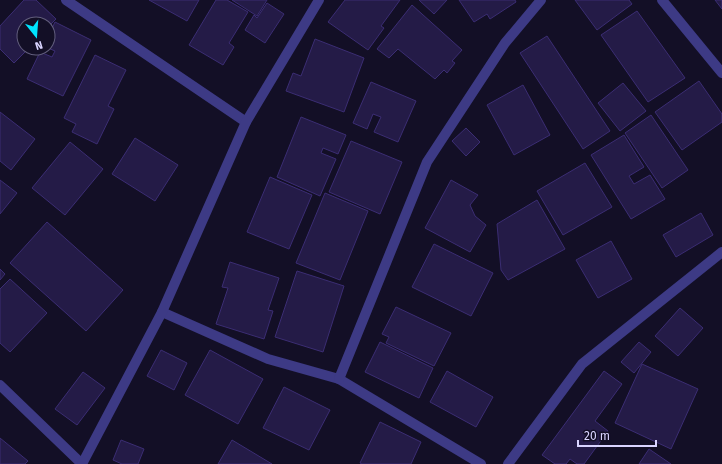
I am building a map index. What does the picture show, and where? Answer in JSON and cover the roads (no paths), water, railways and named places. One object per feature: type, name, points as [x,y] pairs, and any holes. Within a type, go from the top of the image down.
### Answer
[{"type":"street","points":[[66,0],[246,122]]},
{"type":"street","points":[[0,385],[82,464],[162,312],[246,122],[319,0]]},
{"type":"street","points":[[339,380],[427,162],[505,43],[541,0]]},
{"type":"street","points":[[662,0],[722,73]]},
{"type":"street","points":[[508,464],[582,364],[722,252]]},
{"type":"street","points":[[162,312],[268,359],[339,380],[481,464]]}]
